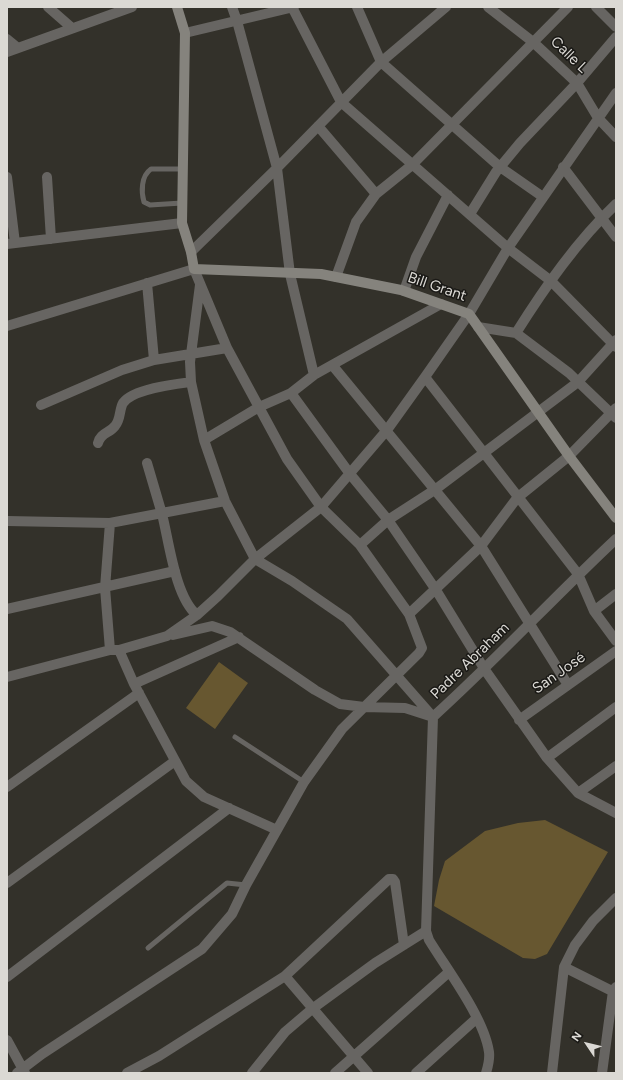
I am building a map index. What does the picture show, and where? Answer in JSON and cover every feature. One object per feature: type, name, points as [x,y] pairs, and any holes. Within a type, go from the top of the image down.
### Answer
[{"type":"street","points":[[48,7],[72,28]]},
{"type":"street","points":[[7,52],[132,7]]},
{"type":"street","points":[[7,1040],[22,1071],[42,1054],[202,949],[232,914],[246,885],[304,782],[342,729],[419,653],[422,648],[409,614],[360,545],[321,507],[287,459],[227,348],[200,285],[194,269],[191,252],[182,223],[185,33],[177,7]]},
{"type":"street","points":[[232,7],[277,168],[290,274],[314,375]]},
{"type":"street","points":[[185,33],[293,7],[341,102],[508,248],[550,281],[615,343],[578,382],[436,489],[388,520],[360,545]]},
{"type":"street","points":[[356,7],[381,62],[452,123],[500,167],[543,197]]},
{"type":"street","points":[[191,252],[277,168],[381,62],[446,7]]},
{"type":"street","name":"Calle L","points":[[488,7],[533,42],[578,83],[598,118],[616,136]]},
{"type":"street","points":[[336,277],[356,222],[376,194],[412,165],[568,7]]},
{"type":"street","points":[[596,7],[616,27]]},
{"type":"street","points":[[470,214],[500,167],[520,143],[578,83],[616,38]]},
{"type":"street","points":[[7,39],[18,48]]},
{"type":"street","points":[[167,636],[197,615],[255,559],[321,507],[387,430],[469,314],[508,248],[616,93]]},
{"type":"street","points":[[318,126],[376,194]]},
{"type":"street","points":[[563,167],[616,237]]},
{"type":"street","points":[[7,177],[11,244],[182,223]]},
{"type":"street","points":[[47,177],[51,239]]},
{"type":"street","points":[[404,291],[416,257],[448,195]]},
{"type":"street","points":[[516,333],[550,281],[601,218],[616,204]]},
{"type":"street","points":[[7,326],[194,269]]},
{"type":"street","name":"Bill Grant","points":[[194,269],[290,274],[321,274],[404,291],[469,314],[616,518]]},
{"type":"street","points":[[147,283],[154,360]]},
{"type":"street","points":[[200,285],[191,355],[191,382],[204,440],[225,501],[255,559],[292,581],[347,619],[433,717],[426,931],[429,940],[477,1018],[489,1051],[489,1063],[486,1073]]},
{"type":"street","points":[[204,440],[259,407],[291,393],[314,375],[333,366],[441,304]]},
{"type":"street","points":[[409,614],[481,546],[518,498],[570,456],[615,413],[516,333],[478,327]]},
{"type":"street","points":[[41,406],[122,370],[154,360],[227,348]]},
{"type":"street","points":[[333,366],[436,489],[481,546],[568,684]]},
{"type":"street","points":[[425,377],[578,574],[594,611],[616,641]]},
{"type":"street","points":[[98,443],[103,435],[117,424],[121,408],[128,398],[162,386],[191,382]]},
{"type":"street","points":[[291,393],[350,474],[388,520],[436,590],[485,670],[547,758],[578,793],[616,814]]},
{"type":"street","points":[[147,463],[162,514],[175,571],[189,608],[197,615]]},
{"type":"street","points":[[7,521],[110,523],[225,501]]},
{"type":"street","points":[[110,523],[105,588],[114,650],[186,781],[204,797],[277,830]]},
{"type":"street","name":"Padre Abraham","points":[[7,676],[212,626],[230,632],[239,637],[315,690],[340,704],[364,708],[405,708],[433,717],[485,670],[578,574],[616,539]]},
{"type":"street","points":[[7,609],[175,571]]},
{"type":"street","points":[[594,611],[616,594]]},
{"type":"street","points":[[7,788],[136,689],[239,637]]},
{"type":"street","name":"San José","points":[[519,720],[616,651]]},
{"type":"street","points":[[547,758],[616,707]]},
{"type":"street","points":[[7,883],[175,761]]},
{"type":"street","points":[[578,793],[616,766]]},
{"type":"street","points":[[7,977],[229,808]]},
{"type":"street","points":[[127,1073],[159,1056],[285,976],[389,879],[393,879],[395,882],[404,945]]},
{"type":"street","points":[[552,1073],[564,967],[575,945],[593,921],[616,898]]},
{"type":"street","points":[[252,1073],[285,1032],[312,1009],[375,963],[426,931]]},
{"type":"street","points":[[564,967],[615,990],[602,1073]]},
{"type":"street","points":[[335,1073],[449,972]]},
{"type":"street","points":[[285,976],[368,1073]]},
{"type":"street","points":[[416,1073],[477,1018]]},
{"type":"lane","points":[[182,203],[150,205],[144,202],[142,197],[144,175],[151,169],[183,169]]},
{"type":"lane","points":[[235,737],[304,782]]},
{"type":"lane","points":[[148,948],[227,883],[246,885]]},
{"type":"shaded area","points":[[219,662],[248,683],[215,729],[186,708]]},
{"type":"shaded area","points":[[545,820],[608,852],[547,954],[535,959],[523,958],[434,906],[439,880],[445,861],[485,831],[518,823]]}]
